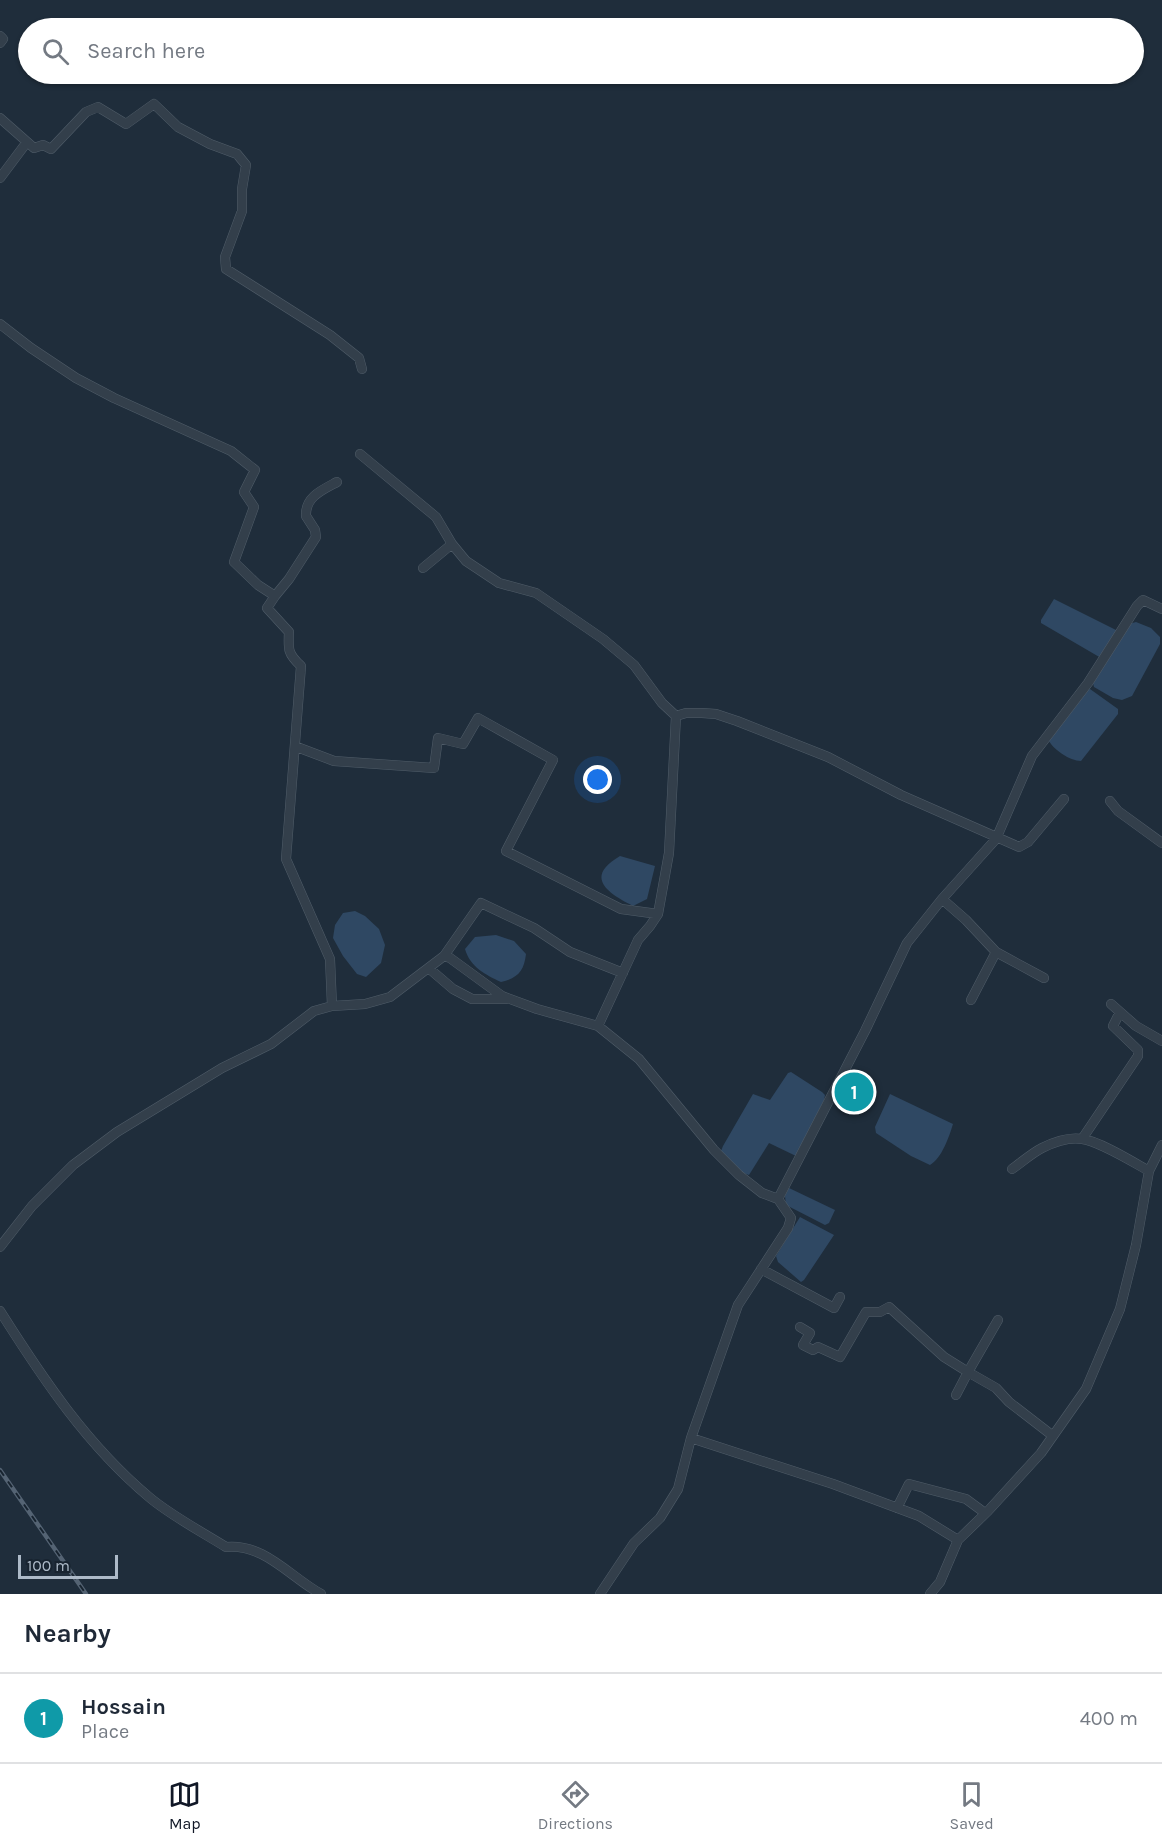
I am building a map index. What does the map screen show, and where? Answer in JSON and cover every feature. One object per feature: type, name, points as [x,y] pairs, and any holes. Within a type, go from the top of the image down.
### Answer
[{"type":"street","points":[[0,36],[3,39],[0,43]]},
{"type":"street","points":[[0,118],[34,148],[44,146],[51,149],[86,112],[98,107],[126,124],[153,104],[178,127],[210,144],[237,154],[246,165],[242,189],[242,211],[225,257],[226,269],[330,335],[359,358],[362,369]]},
{"type":"street","points":[[0,178],[27,142]]},
{"type":"street","points":[[0,324],[76,378],[231,452],[255,470],[244,492],[254,507],[234,562],[258,585],[275,596]]},
{"type":"street","points":[[360,454],[436,517],[452,544],[466,561],[499,583],[536,593],[603,639],[634,666],[662,703],[676,716]]},
{"type":"street","points":[[332,1006],[330,959],[286,859],[302,666],[292,658],[288,649],[289,632],[267,608],[316,537],[315,530],[306,516],[308,505],[316,494],[337,482]]},
{"type":"street","points":[[423,568],[452,544]]},
{"type":"street","points":[[778,1199],[865,1031],[907,943],[942,899],[996,839],[1032,756],[1088,683],[1137,606],[1143,600],[1162,609]]},
{"type":"street","points":[[676,716],[686,713],[709,714],[737,721],[828,757],[901,795],[996,839],[1019,847],[1024,845],[1064,800]]},
{"type":"street","points":[[598,1026],[638,940],[657,914],[669,853],[676,716]]},
{"type":"street","points":[[297,747],[334,761],[434,768],[438,738],[464,744],[478,718],[553,760],[506,851],[621,909],[657,914]]},
{"type":"street","points":[[1110,801],[1118,811],[1162,843]]},
{"type":"street","points":[[942,899],[966,920],[996,952],[1044,978]]},
{"type":"street","points":[[0,1247],[32,1206],[73,1165],[117,1132],[222,1068],[271,1044],[314,1011],[332,1006],[365,1004],[390,998],[444,956],[481,903],[534,928],[570,952],[623,973]]},
{"type":"street","points":[[971,1000],[996,952]]},
{"type":"street","points":[[444,956],[502,996],[537,1009],[598,1026],[639,1059],[714,1150],[739,1175],[762,1193],[778,1199],[791,1218],[788,1228],[738,1305],[691,1438],[678,1489],[660,1518],[634,1544],[603,1593]]},
{"type":"street","points":[[432,971],[453,989],[472,999],[509,999]]},
{"type":"street","points":[[1111,1004],[1136,1026],[1161,1038]]},
{"type":"street","points":[[1082,1139],[1138,1056],[1137,1050],[1113,1026],[1120,1012]]},
{"type":"street","points":[[1012,1169],[1040,1149],[1053,1143],[1063,1139],[1082,1139],[1119,1154],[1149,1171]]},
{"type":"street","points":[[930,1594],[940,1582],[957,1540],[985,1514],[1041,1453],[1086,1389],[1120,1309],[1136,1245],[1149,1171],[1162,1145]]},
{"type":"street","points":[[761,1269],[834,1308],[840,1297]]},
{"type":"street","points":[[800,1327],[810,1333],[803,1345],[813,1350],[818,1347],[840,1358],[866,1312],[880,1312],[889,1307],[944,1357],[996,1388],[1009,1402],[1053,1436]]},
{"type":"street","points":[[0,1311],[40,1375],[84,1433],[149,1498],[226,1547],[236,1546],[260,1552],[321,1594]]},
{"type":"street","points":[[956,1395],[998,1320]]},
{"type":"street","points":[[691,1438],[833,1484],[919,1516],[957,1540]]},
{"type":"street","points":[[897,1508],[909,1484],[966,1499],[985,1514]]},
{"type":"water","points":[[1054,599],[1118,631],[1101,658],[1041,623]]},
{"type":"water","points":[[1136,622],[1151,628],[1160,637],[1160,644],[1132,696],[1122,700],[1113,698],[1094,687],[1093,683],[1129,624]]},
{"type":"water","points":[[1090,689],[1118,709],[1118,714],[1081,761],[1067,757],[1048,739]]},
{"type":"water","points":[[620,856],[655,866],[647,899],[633,906],[608,890],[601,878],[609,864]]},
{"type":"water","points":[[355,911],[365,916],[379,929],[385,945],[381,963],[366,977],[357,974],[333,938],[335,925],[343,913]]},
{"type":"water","points":[[496,935],[514,941],[526,954],[524,965],[519,973],[501,982],[475,966],[465,949],[475,937]]},
{"type":"water","points":[[791,1072],[822,1092],[825,1095],[824,1100],[796,1156],[769,1143],[749,1175],[743,1173],[721,1151],[723,1146],[753,1094],[770,1100],[788,1073]]},
{"type":"water","points":[[890,1094],[953,1124],[941,1152],[930,1165],[911,1156],[876,1133],[875,1127]]},
{"type":"water","points":[[789,1188],[835,1210],[829,1223],[825,1225],[786,1205],[785,1196]]},
{"type":"water","points":[[800,1217],[834,1235],[801,1282],[778,1262],[776,1256]]},
{"type":"railway","points":[[0,1470],[86,1594]]},
{"type":"place","name":"Hossain","points":[[854,1092]]}]
